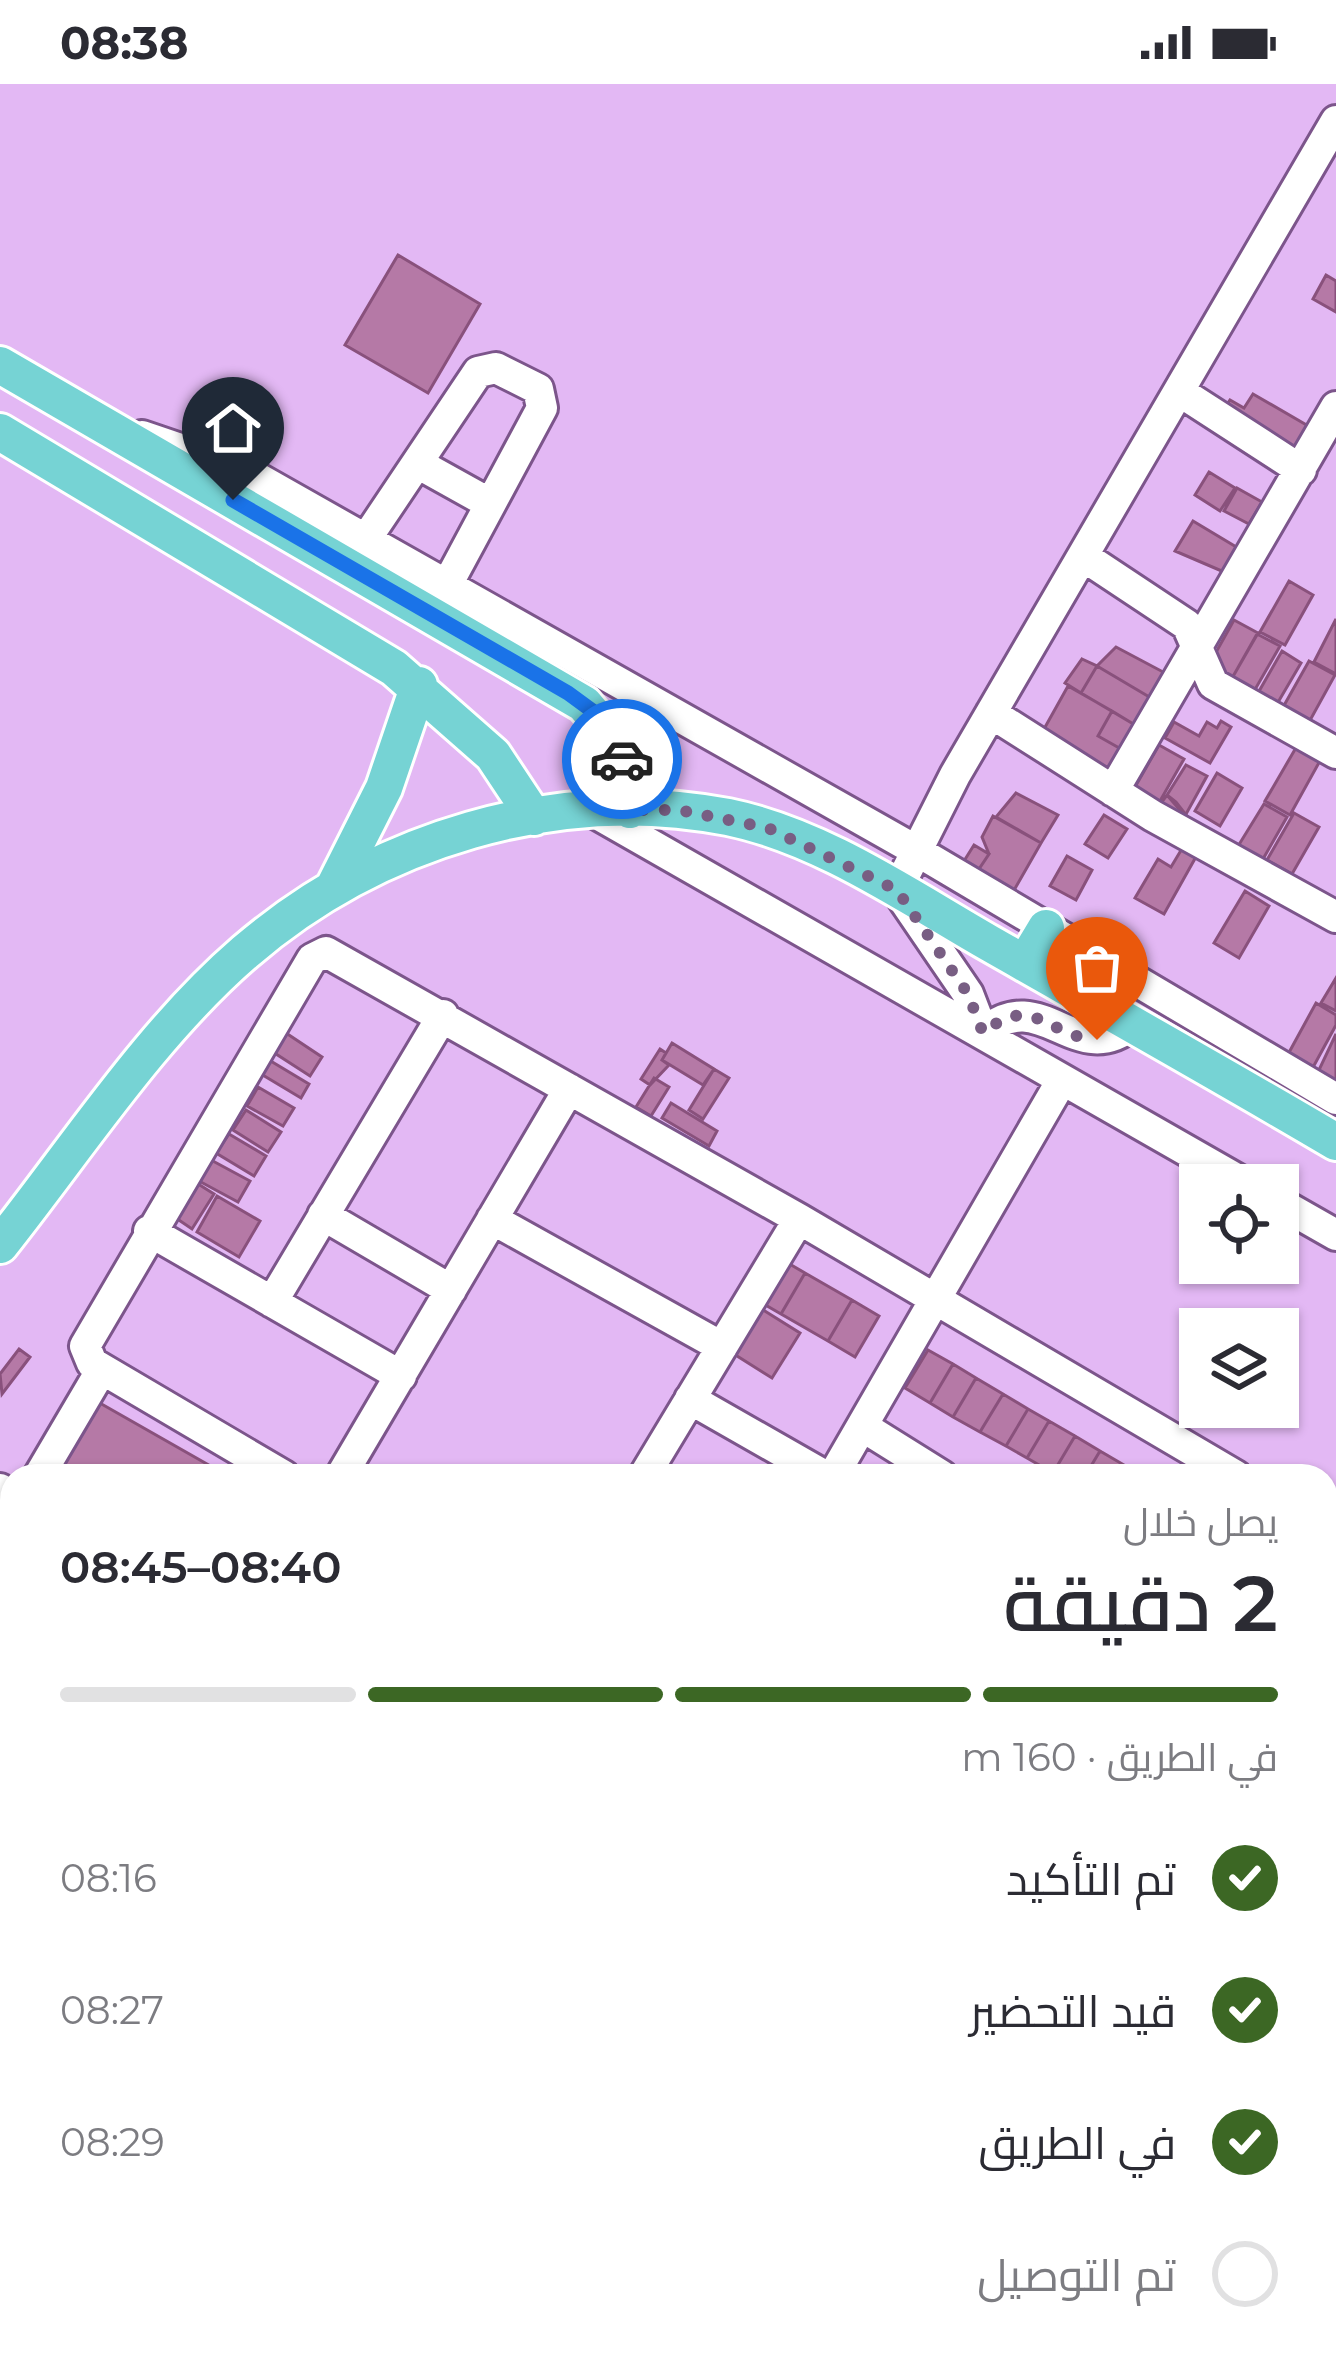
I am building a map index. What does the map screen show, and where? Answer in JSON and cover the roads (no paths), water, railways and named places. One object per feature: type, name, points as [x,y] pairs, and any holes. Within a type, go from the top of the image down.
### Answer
[{"type":"main road","points":[[0,365],[598,715],[616,743],[630,810]]},
{"type":"main road","points":[[0,432],[381,659],[493,755],[534,817]]},
{"type":"main road","points":[[228,568],[237,544],[268,520]]},
{"type":"main road","points":[[381,659],[402,634],[406,601]]},
{"type":"main road","points":[[335,885],[384,788],[418,686]]},
{"type":"main road","points":[[0,1245],[198,998],[242,954],[335,885],[423,844],[534,817],[592,811],[679,810],[768,828],[897,890],[1336,1142]]},
{"type":"main road","points":[[1025,963],[1046,928]]},
{"type":"street","points":[[983,1033],[968,994],[897,890],[991,713],[1182,393],[1336,122]]},
{"type":"street","points":[[366,539],[478,372],[496,368],[538,388],[542,408],[447,585]]},
{"type":"street","points":[[1182,393],[1301,470]]},
{"type":"street","points":[[1114,791],[1336,407]]},
{"type":"street","points":[[96,421],[245,470],[917,851],[1336,1099]]},
{"type":"street","points":[[417,463],[489,503]]},
{"type":"street","points":[[1082,556],[1187,625],[1213,684],[1336,753]]},
{"type":"street","points":[[991,713],[1114,791],[1336,917]]},
{"type":"street","points":[[592,811],[1210,1164]]},
{"type":"street","points":[[264,1464],[102,1369],[88,1358],[87,1340],[316,956],[336,953],[799,1220],[1186,1464]]},
{"type":"street","points":[[983,1033],[999,1021],[1026,1013],[1088,1040],[1117,1035],[1134,1023]]},
{"type":"street","points":[[272,1302],[443,1015]]},
{"type":"street","points":[[837,1464],[1062,1080]]},
{"type":"street","points":[[348,1464],[569,1089]]},
{"type":"street","points":[[1299,1214],[1336,1235]]},
{"type":"street","points":[[323,1215],[451,1290]]},
{"type":"street","points":[[492,1219],[722,1347]]},
{"type":"street","points":[[651,1464],[799,1220]]},
{"type":"street","points":[[148,1231],[400,1376]]},
{"type":"street","points":[[45,1464],[102,1369]]},
{"type":"street","points":[[690,1399],[807,1464]]},
{"type":"street","points":[[862,1426],[923,1464]]}]
